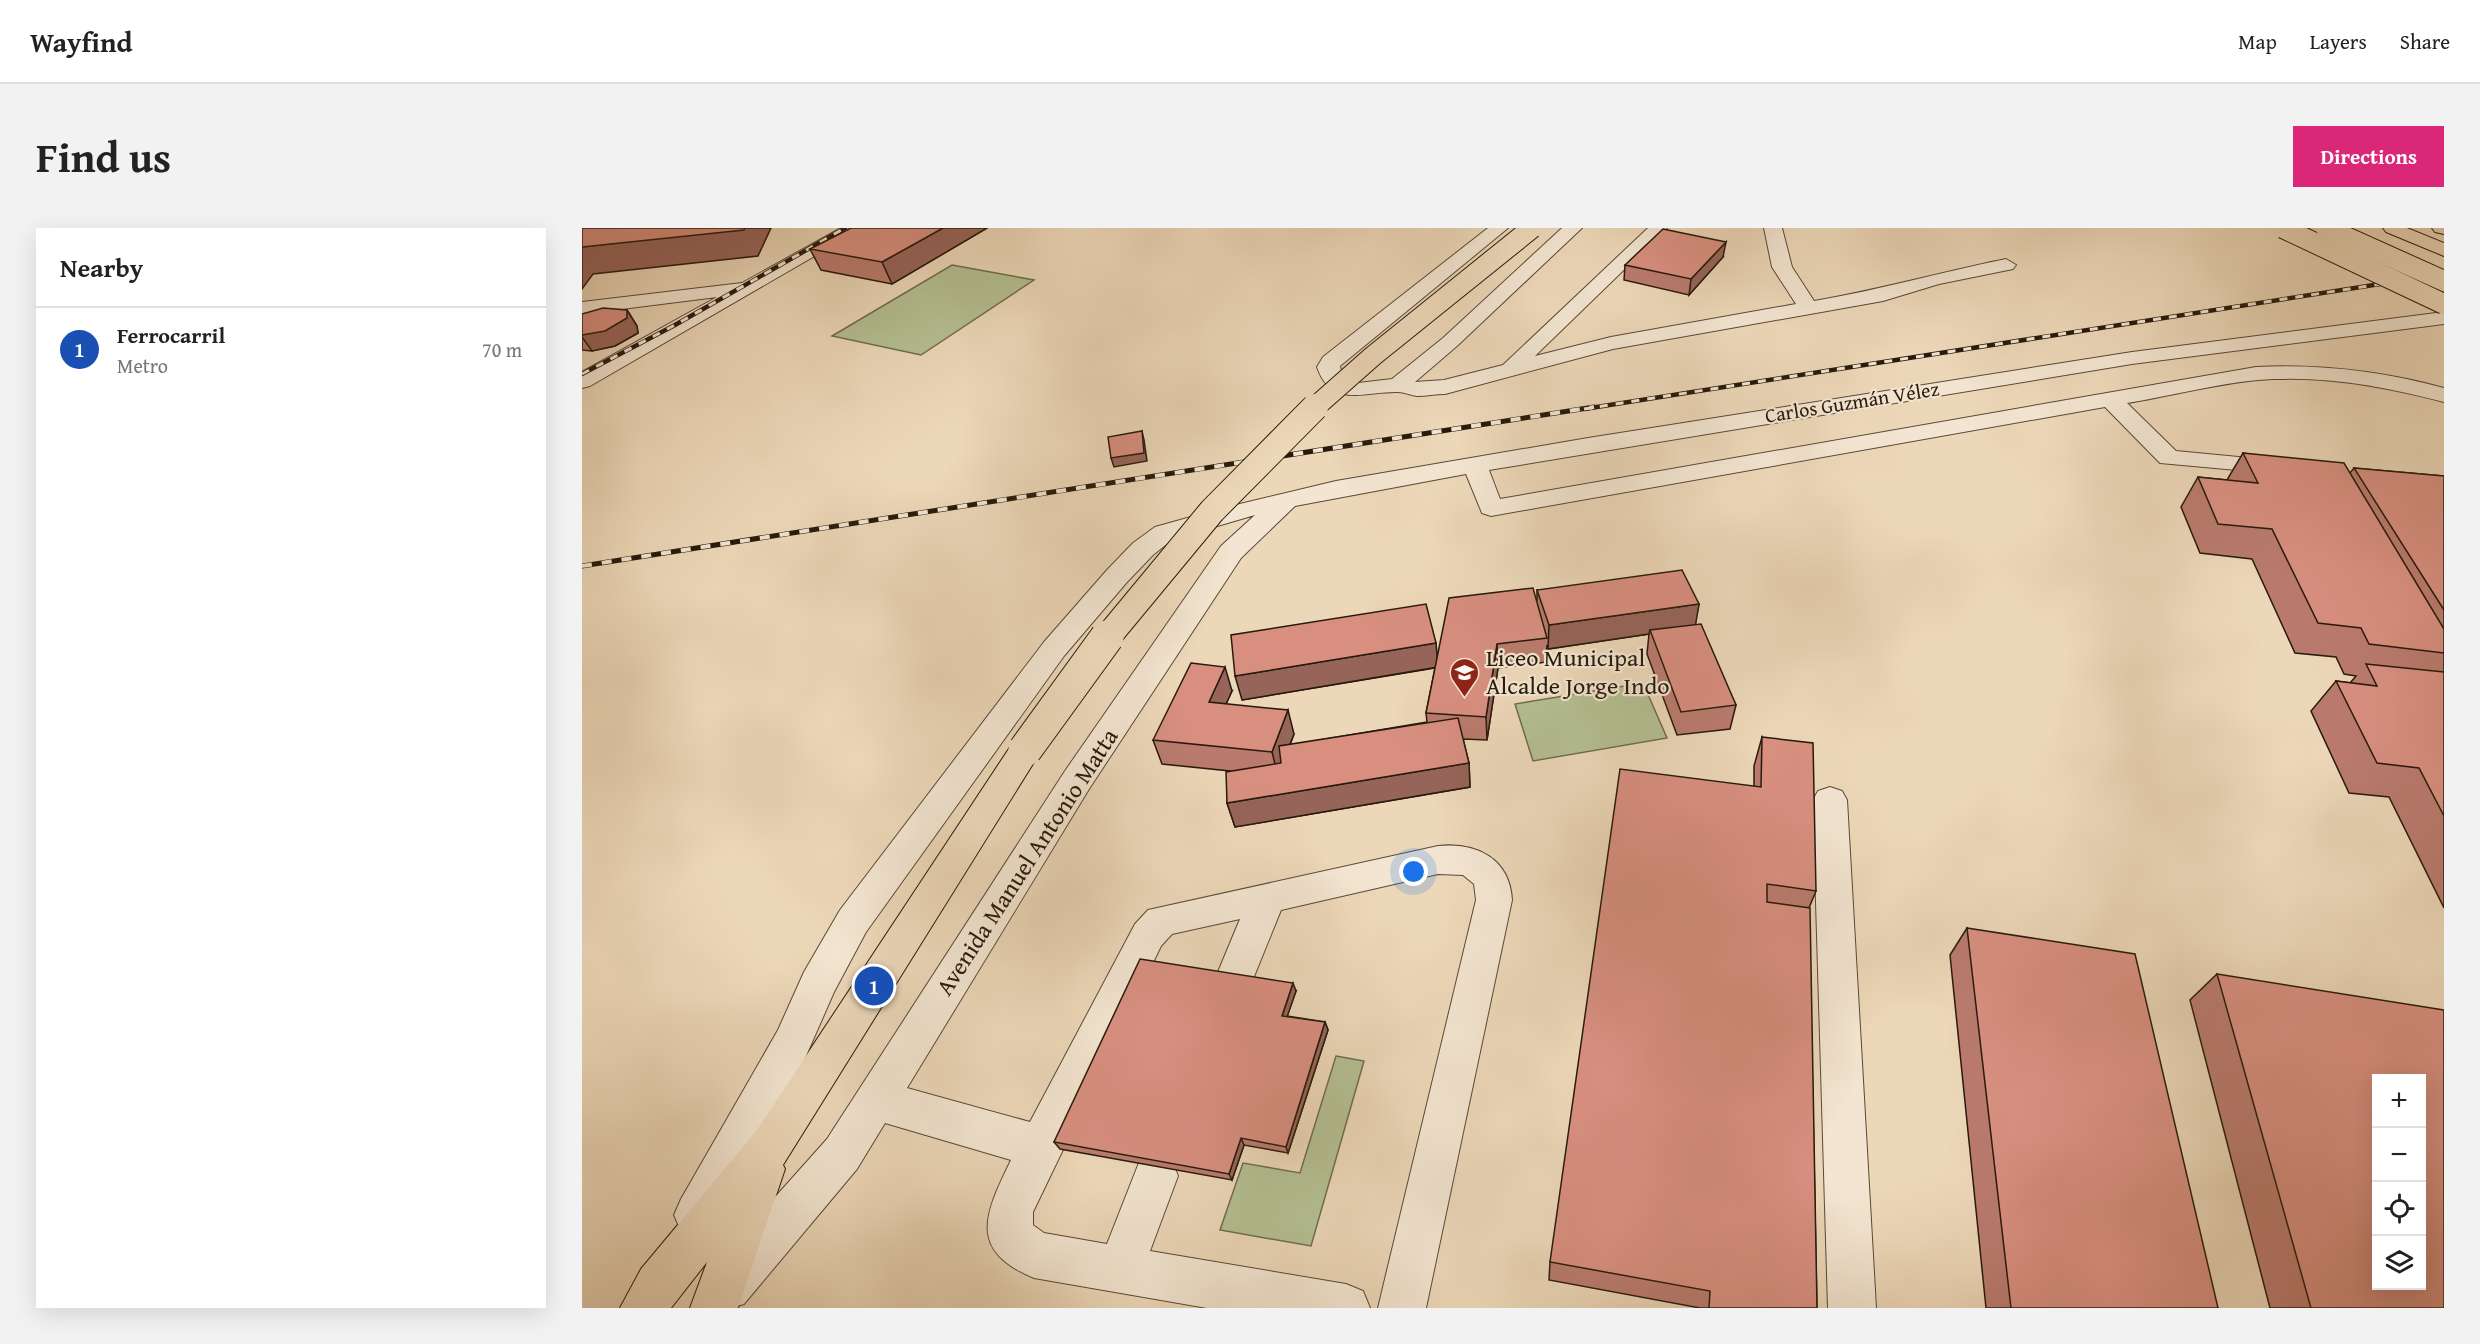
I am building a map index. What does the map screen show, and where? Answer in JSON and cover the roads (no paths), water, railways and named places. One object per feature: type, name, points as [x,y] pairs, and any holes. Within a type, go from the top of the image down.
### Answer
[{"type":"main road","name":"Avenida Manuel Antonio Matta","points":[[651,1297],[772,1145],[1025,750],[1116,625],[1174,553],[1229,491],[1333,391],[1532,228]]},
{"type":"main road","points":[[2283,228],[2444,304]]},
{"type":"main road","points":[[2326,228],[2444,281]]},
{"type":"main road","points":[[2399,230],[2444,250]]},
{"type":"main road","name":"Avenida Manuel Antonio Matta","points":[[716,1303],[772,1145]]},
{"type":"street","points":[[582,381],[854,228]]},
{"type":"street","points":[[1499,228],[1331,362],[1328,368],[1332,379],[1346,387],[1372,390],[1398,385],[1417,389],[1445,387],[1611,343],[1883,295],[1935,279],[2006,265]]},
{"type":"street","points":[[1398,385],[1450,342],[1573,228]]},
{"type":"street","points":[[1512,368],[1658,228]]},
{"type":"street","points":[[1773,228],[1782,267],[1809,308]]},
{"type":"street","points":[[582,308],[756,285]]},
{"type":"street","name":"Carlos Guzmán Vélez","points":[[1288,500],[1475,465],[2041,371],[2214,346],[2444,318]]},
{"type":"street","points":[[2419,321],[2444,336]]},
{"type":"street","points":[[1475,465],[1491,508],[2256,374],[2303,371],[2400,383],[2444,395]]},
{"type":"street","points":[[2110,399],[2169,458],[2301,468]]},
{"type":"street","name":"Avenida Manuel Antonio Matta","points":[[716,1303],[842,1154],[1077,780],[1231,552],[1288,500]]},
{"type":"street","name":"Avenida Manuel Antonio Matta","points":[[651,1297],[792,1043],[818,984],[853,921],[1054,649],[1117,576],[1143,549],[1164,533],[1179,526],[1288,500]]},
{"type":"street","points":[[1830,800],[1852,1308]]},
{"type":"street","points":[[1346,1308],[1034,1255],[1011,1236],[1011,1211],[1040,1147],[1148,935],[1161,921],[1451,857],[1476,863],[1492,879],[1494,900],[1402,1308]]},
{"type":"street","points":[[1237,972],[1267,898]]},
{"type":"street","points":[[875,1100],[1040,1147]]},
{"type":"street","points":[[1120,1269],[1156,1176]]},
{"type":"railway","points":[[582,374],[675,325],[845,228]]},
{"type":"railway","points":[[1584,409],[2444,274]]},
{"type":"railway","points":[[582,566],[1594,407]]},
{"type":"place","name":"Liceo Municipal Alcalde Jorge Indo","points":[[1465,698]]},
{"type":"place","name":"Ferrocarril","points":[[874,986]]}]
